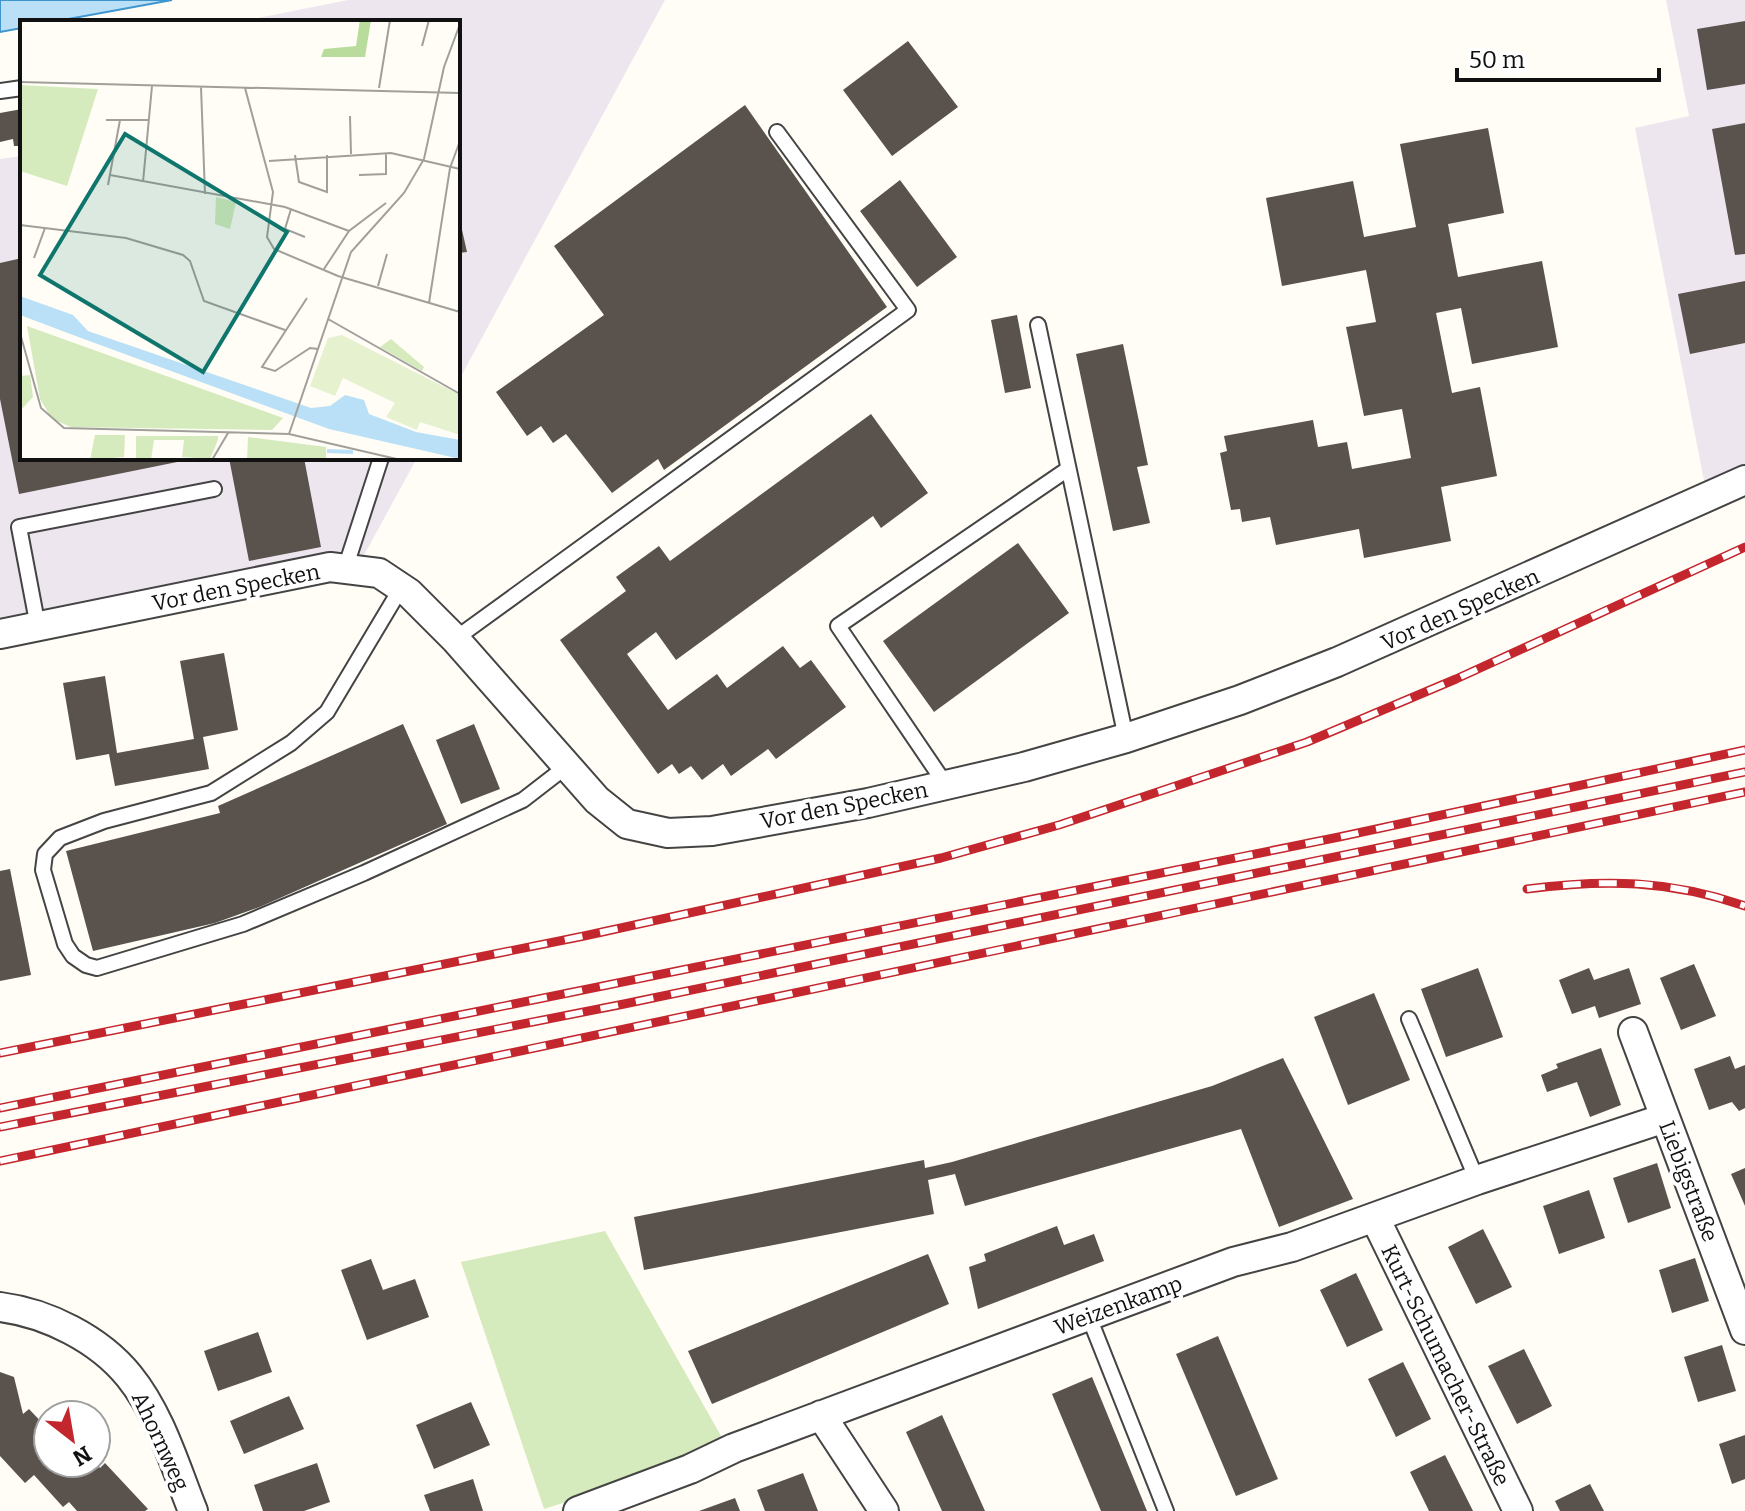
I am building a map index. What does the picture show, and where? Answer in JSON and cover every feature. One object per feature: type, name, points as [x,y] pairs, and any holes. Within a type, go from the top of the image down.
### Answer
[{"type":"street","name":"Vor den Specken","points":[[0,634],[330,567],[379,573],[401,588],[455,639],[597,800],[627,824],[668,833],[728,828],[868,803],[1024,767],[1126,738],[1240,700],[1337,662],[1745,480]]},
{"type":"street","name":"Liebigstraße","points":[[1633,1032],[1745,1330]]},
{"type":"street","name":"Weizenkamp","points":[[578,1511],[690,1469],[734,1448],[1233,1262],[1292,1247],[1477,1180],[1665,1118]]},
{"type":"street","name":"Kurt-Schumacher-Straße","points":[[1375,1218],[1518,1511]]},
{"type":"street","name":"Ahornweg","points":[[0,1307],[19,1309],[61,1324],[97,1347],[129,1376],[157,1422],[193,1511]]},
{"type":"street","points":[[821,1415],[884,1511]]},
{"type":"lane","points":[[0,91],[20,88]]},
{"type":"lane","points":[[455,639],[908,310],[777,132]]},
{"type":"lane","points":[[1038,325],[1126,738]]},
{"type":"lane","points":[[345,569],[380,460]]},
{"type":"lane","points":[[946,785],[838,626],[1068,469]]},
{"type":"lane","points":[[38,627],[19,527],[214,489]]},
{"type":"lane","points":[[401,588],[327,712],[291,743],[211,793],[104,821],[60,838],[45,854],[43,870],[65,944],[73,956],[97,968],[243,924],[523,800],[567,766]]},
{"type":"lane","points":[[1409,1019],[1477,1180]]},
{"type":"lane","points":[[1089,1317],[1166,1511]]},
{"type":"shaded area","points":[[348,0],[665,0],[460,378],[460,20],[247,20]]},
{"type":"shaded area","points":[[1666,0],[1745,0],[1745,495],[1710,511],[1635,128],[1689,116]]},
{"type":"shaded area","points":[[20,156],[20,460],[416,460],[363,557],[0,629],[0,159]]},
{"type":"green space","points":[[605,1231],[729,1450],[544,1509],[461,1262]]},
{"type":"water","points":[[0,0],[172,0],[63,20],[20,20],[20,28],[0,32]]},
{"type":"building","points":[[1745,21],[1745,84],[1707,90],[1697,29]]},
{"type":"building","points":[[908,41],[958,107],[892,156],[843,90]]},
{"type":"building","points":[[745,105],[887,307],[664,470],[658,459],[612,493],[566,434],[553,443],[541,426],[527,436],[496,392],[604,315],[554,246]]},
{"type":"building","points":[[20,109],[20,146],[14,146],[13,139],[0,142],[0,113]]},
{"type":"building","points":[[1745,123],[1745,254],[1735,255],[1712,129]]},
{"type":"building","points":[[1488,128],[1504,213],[1448,224],[1458,277],[1542,261],[1558,347],[1472,364],[1461,308],[1436,313],[1452,393],[1480,387],[1497,476],[1441,487],[1451,541],[1364,558],[1359,529],[1276,545],[1270,517],[1242,522],[1240,509],[1231,510],[1220,453],[1227,451],[1224,436],[1313,420],[1318,447],[1347,442],[1352,469],[1411,458],[1402,409],[1364,416],[1346,327],[1376,322],[1366,270],[1282,286],[1266,198],[1353,181],[1364,237],[1416,227],[1400,144]]},
{"type":"building","points":[[900,180],[957,257],[917,287],[860,211]]},
{"type":"building","points":[[460,221],[467,252],[460,253]]},
{"type":"building","points":[[20,258],[20,460],[187,460],[19,494],[0,399],[0,263]]},
{"type":"building","points":[[1745,281],[1745,343],[1690,354],[1678,294]]},
{"type":"building","points":[[1017,315],[1031,388],[1005,393],[991,320]]},
{"type":"building","points":[[1123,344],[1148,465],[1137,467],[1150,523],[1113,531],[1076,354]]},
{"type":"building","points":[[871,414],[928,493],[881,528],[873,516],[676,660],[656,632],[627,654],[668,710],[717,674],[727,688],[783,646],[800,668],[811,660],[846,707],[776,759],[768,749],[731,776],[723,764],[702,780],[691,766],[679,774],[672,764],[658,774],[560,640],[626,591],[616,577],[659,546],[670,561]]},
{"type":"building","points":[[229,460],[304,460],[321,547],[249,561]]},
{"type":"building","points":[[1018,543],[1069,613],[934,712],[883,641]]},
{"type":"building","points":[[224,653],[238,730],[203,737],[209,769],[115,786],[109,754],[76,760],[63,683],[105,676],[117,753],[194,739],[180,661]]},
{"type":"building","points":[[403,724],[447,824],[262,906],[215,923],[93,951],[66,851],[220,813],[218,806]]},
{"type":"building","points":[[474,724],[500,789],[461,804],[436,740]]},
{"type":"building","points":[[10,869],[31,975],[0,981],[0,871]]},
{"type":"building","points":[[1694,964],[1716,1016],[1681,1030],[1660,978]]},
{"type":"building","points":[[1478,968],[1503,1037],[1446,1057],[1421,989]]},
{"type":"building","points":[[1589,968],[1594,980],[1629,968],[1641,1004],[1599,1018],[1595,1006],[1572,1014],[1559,980]]},
{"type":"building","points":[[1374,993],[1410,1080],[1348,1105],[1314,1017]]},
{"type":"building","points":[[1601,1048],[1621,1105],[1590,1117],[1577,1082],[1547,1092],[1541,1075],[1558,1068],[1556,1064]]},
{"type":"building","points":[[1730,1056],[1735,1069],[1745,1065],[1745,1108],[1739,1111],[1732,1102],[1709,1110],[1694,1069]]},
{"type":"building","points":[[1283,1058],[1353,1199],[1279,1227],[1241,1129],[965,1206],[955,1174],[928,1180],[934,1214],[644,1270],[634,1217],[924,1160],[925,1168],[952,1162],[1212,1086]]},
{"type":"building","points":[[1657,1163],[1671,1208],[1628,1223],[1613,1178]]},
{"type":"building","points":[[1745,1168],[1745,1206],[1731,1174]]},
{"type":"building","points":[[1589,1190],[1605,1238],[1559,1254],[1543,1206]]},
{"type":"building","points":[[1057,1226],[1064,1245],[1094,1234],[1104,1261],[978,1309],[969,1267],[986,1261],[984,1254]]},
{"type":"building","points":[[1483,1229],[1512,1287],[1476,1304],[1448,1247]]},
{"type":"building","points":[[928,1254],[949,1304],[712,1404],[688,1351]]},
{"type":"building","points":[[1695,1258],[1709,1301],[1672,1313],[1659,1270]]},
{"type":"building","points":[[371,1259],[383,1290],[415,1279],[429,1317],[367,1340],[341,1270]]},
{"type":"building","points":[[1356,1273],[1383,1330],[1347,1347],[1320,1290]]},
{"type":"building","points":[[258,1332],[272,1372],[218,1391],[204,1351]]},
{"type":"building","points":[[1218,1336],[1278,1479],[1236,1496],[1176,1354]]},
{"type":"building","points":[[1722,1345],[1736,1391],[1698,1402],[1684,1357]]},
{"type":"building","points":[[1524,1349],[1552,1406],[1517,1424],[1488,1366]]},
{"type":"building","points":[[1403,1362],[1431,1419],[1396,1437],[1368,1379]]},
{"type":"building","points":[[0,1372],[14,1377],[23,1414],[29,1409],[32,1412],[32,1477],[25,1483],[0,1456]]},
{"type":"building","points":[[1092,1377],[1147,1511],[1101,1511],[1052,1394]]},
{"type":"building","points":[[289,1396],[304,1429],[244,1454],[230,1421]]},
{"type":"building","points":[[471,1402],[490,1445],[434,1469],[416,1425]]},
{"type":"building","points":[[942,1415],[985,1511],[942,1511],[906,1432]]},
{"type":"building","points":[[1745,1435],[1745,1479],[1732,1484],[1719,1444]]},
{"type":"building","points":[[1445,1455],[1473,1511],[1429,1511],[1410,1472]]},
{"type":"building","points":[[317,1463],[330,1502],[304,1511],[263,1511],[254,1485]]},
{"type":"building","points":[[112,1470],[148,1509],[77,1511],[69,1502],[63,1507],[38,1479],[112,1479]]},
{"type":"building","points":[[803,1473],[818,1511],[765,1511],[757,1490]]},
{"type":"building","points":[[473,1479],[483,1511],[430,1511],[424,1495]]},
{"type":"building","points":[[1590,1484],[1604,1511],[1560,1511],[1555,1501]]},
{"type":"building","points":[[735,1498],[740,1511],[699,1511]]},
{"type":"railway","points":[[0,1053],[584,936],[941,858],[1059,825],[1307,742],[1456,679],[1745,547]]},
{"type":"railway","points":[[0,1108],[1339,837],[1745,750]]},
{"type":"railway","points":[[0,1127],[624,1004],[1745,772]]},
{"type":"railway","points":[[0,1161],[1745,792]]},
{"type":"railway","points":[[1527,889],[1583,884],[1637,884],[1690,891],[1745,906]]}]
